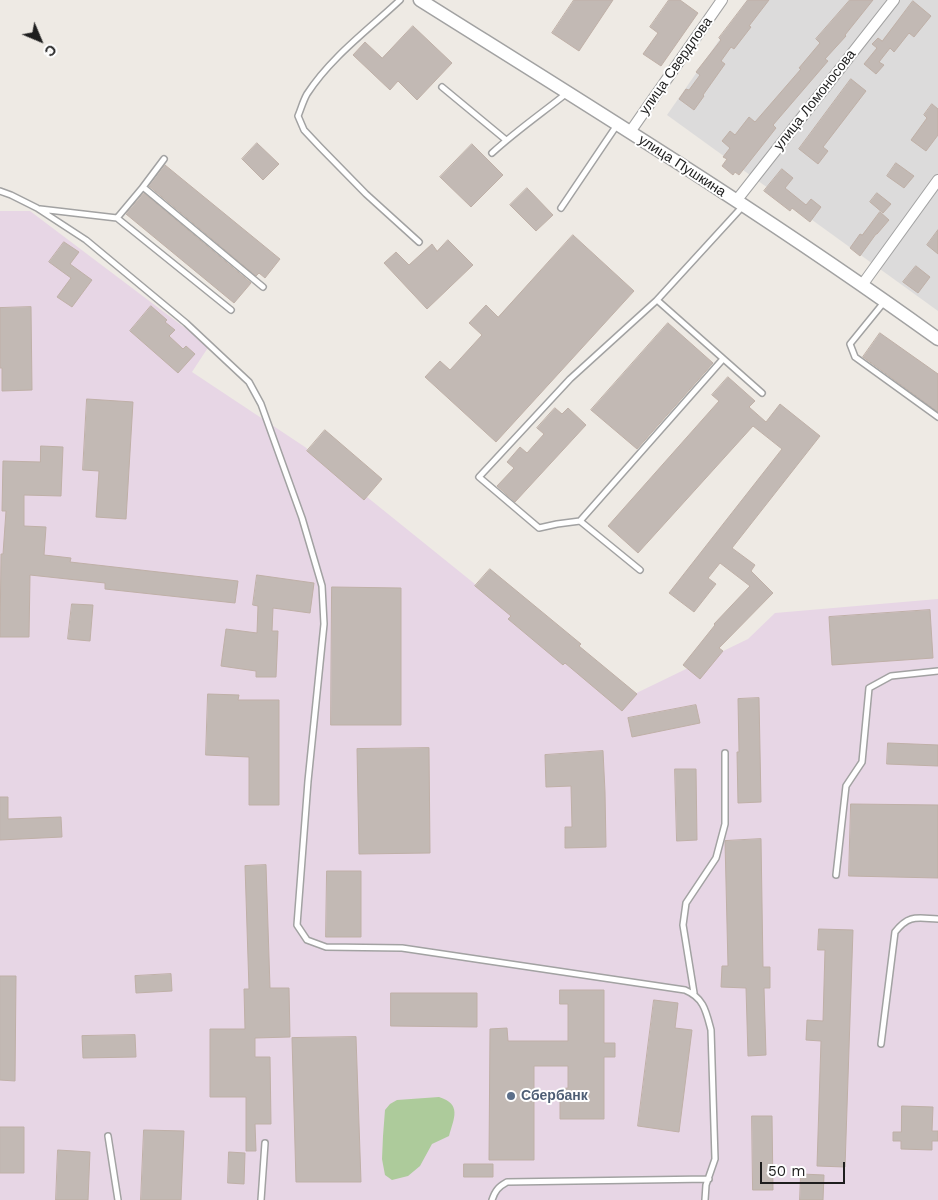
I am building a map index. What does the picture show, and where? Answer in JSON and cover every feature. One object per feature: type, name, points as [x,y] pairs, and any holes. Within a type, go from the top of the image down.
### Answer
[{"type":"street","name":"улица Пушкина","points":[[420,0],[618,124],[739,203],[862,285],[938,339]]},
{"type":"street","name":"улица Свердлова","points":[[630,132],[722,0]]},
{"type":"street","name":"улица Ломоносова","points":[[739,203],[894,0]]},
{"type":"street","points":[[862,285],[938,180]]},
{"type":"lane","points":[[400,0],[328,67],[306,95],[298,116],[304,130],[320,147],[366,194],[419,242]]},
{"type":"lane","points":[[442,87],[506,140]]},
{"type":"lane","points":[[492,153],[506,140],[568,93]]},
{"type":"lane","points":[[561,208],[618,124]]},
{"type":"lane","points":[[117,218],[164,159]]},
{"type":"lane","points":[[143,187],[263,287]]},
{"type":"lane","points":[[0,191],[11,194],[37,208],[86,240],[186,323],[249,382],[261,404],[302,518],[322,586],[324,624],[308,781],[297,925],[307,940],[326,947],[402,948],[685,990],[694,994],[701,1000],[707,1013],[711,1030],[715,1159],[706,1185],[705,1200]]},
{"type":"lane","points":[[723,359],[580,521],[539,528],[479,476],[570,379],[657,300],[739,203]]},
{"type":"lane","points":[[37,208],[117,218],[231,310]]},
{"type":"lane","points":[[657,300],[762,393]]},
{"type":"lane","points":[[885,301],[850,344],[855,357],[938,417]]},
{"type":"lane","points":[[580,521],[640,570]]},
{"type":"lane","points":[[836,875],[846,786],[862,762],[869,688],[891,676],[938,671]]},
{"type":"lane","points":[[694,994],[683,925],[686,903],[716,858],[725,824],[725,753]]},
{"type":"lane","points":[[881,1044],[895,932],[911,918],[938,919]]},
{"type":"lane","points":[[108,1136],[118,1200]]},
{"type":"lane","points":[[260,1200],[265,1143]]},
{"type":"lane","points":[[492,1200],[498,1187],[507,1182],[709,1178]]},
{"type":"shaded area","points":[[747,0],[938,0],[938,311],[667,115]]},
{"type":"shaded area","points":[[0,211],[30,211],[209,346],[192,372],[305,447],[620,701],[748,639],[775,613],[938,599],[938,1200],[0,1200]]},
{"type":"green space","points":[[439,1097],[446,1100],[454,1108],[454,1118],[449,1136],[432,1144],[420,1166],[408,1176],[392,1180],[385,1175],[382,1159],[385,1110],[397,1100]]},
{"type":"building","points":[[574,0],[613,0],[579,51],[552,33]]},
{"type":"building","points":[[669,0],[680,0],[698,13],[661,66],[643,54],[658,33],[650,27]]},
{"type":"building","points":[[748,0],[769,0],[734,49],[731,47],[721,61],[725,64],[694,110],[679,99],[686,89],[689,90],[700,75],[696,72],[721,40],[719,38]]},
{"type":"building","points":[[850,0],[873,0],[846,36],[825,59],[828,61],[773,125],[776,128],[739,175],[735,172],[733,175],[722,166],[727,159],[723,157],[730,148],[722,141],[730,131],[735,135],[749,117],[755,122],[801,69],[799,68],[820,43],[816,39]]},
{"type":"building","points":[[913,1],[931,16],[914,37],[909,33],[894,52],[890,48],[879,62],[884,65],[876,74],[864,64],[877,48],[872,44],[878,38],[882,41]]},
{"type":"building","points":[[413,26],[452,63],[417,100],[398,81],[390,90],[353,55],[365,42],[382,58]]},
{"type":"building","points":[[851,79],[866,91],[823,147],[828,151],[818,164],[799,149]]},
{"type":"building","points":[[932,104],[938,109],[938,135],[926,151],[911,140],[927,118],[924,115]]},
{"type":"building","points":[[257,143],[279,164],[263,180],[242,159]]},
{"type":"building","points":[[472,144],[503,175],[471,207],[440,177]]},
{"type":"building","points":[[896,163],[914,176],[904,188],[887,176]]},
{"type":"building","points":[[165,165],[280,259],[265,278],[259,273],[256,276],[149,186]]},
{"type":"building","points":[[782,169],[793,178],[785,188],[806,205],[811,199],[821,207],[810,222],[792,208],[790,211],[764,191]]},
{"type":"building","points":[[527,188],[553,215],[536,231],[510,205]]},
{"type":"building","points":[[144,193],[251,283],[234,303],[126,214]]},
{"type":"building","points":[[877,193],[891,204],[883,213],[870,202]]},
{"type":"building","points":[[880,212],[889,220],[860,256],[850,248]]},
{"type":"building","points":[[938,230],[938,254],[927,245]]},
{"type":"building","points":[[573,235],[634,291],[496,442],[425,377],[440,361],[450,370],[482,335],[469,323],[486,305],[498,317]]},
{"type":"building","points":[[448,240],[473,265],[427,309],[384,263],[396,252],[409,265],[432,244],[437,251]]},
{"type":"building","points":[[64,242],[79,252],[70,264],[92,280],[72,307],[57,297],[71,278],[49,262]]},
{"type":"building","points":[[916,266],[930,277],[918,293],[903,282]]},
{"type":"building","points":[[151,306],[175,330],[169,336],[183,349],[186,346],[195,354],[178,373],[130,331]]},
{"type":"building","points":[[31,307],[32,390],[2,391],[0,308]]},
{"type":"building","points":[[668,323],[713,363],[637,449],[591,410]]},
{"type":"building","points":[[880,333],[938,374],[938,412],[863,357]]},
{"type":"building","points":[[728,377],[755,401],[749,407],[766,422],[780,404],[820,436],[732,548],[755,565],[751,571],[773,593],[719,648],[723,651],[700,679],[683,665],[714,624],[750,586],[720,563],[708,578],[716,584],[694,612],[669,593],[782,449],[753,426],[638,553],[608,526],[719,401],[712,395]]},
{"type":"building","points":[[87,399],[133,402],[126,519],[96,517],[99,471],[83,470]]},
{"type":"building","points":[[555,408],[562,414],[568,408],[586,425],[515,502],[497,486],[514,468],[507,462],[520,447],[527,453],[544,434],[537,428]]},
{"type":"building","points":[[325,430],[382,479],[364,500],[307,451]]},
{"type":"building","points":[[41,446],[63,447],[61,496],[24,495],[24,526],[46,527],[44,555],[71,558],[70,562],[238,581],[235,603],[105,589],[105,583],[30,575],[29,637],[0,637],[1,554],[3,554],[6,511],[2,511],[3,461],[40,462]]},
{"type":"building","points":[[490,569],[581,644],[579,646],[637,694],[622,711],[565,663],[563,665],[508,619],[511,616],[475,586]]},
{"type":"building","points":[[257,575],[314,583],[310,613],[273,608],[272,631],[278,631],[276,677],[256,677],[256,671],[221,666],[226,629],[257,633],[258,606],[253,605]]},
{"type":"building","points":[[332,587],[401,588],[401,725],[331,725]]},
{"type":"building","points":[[72,604],[93,605],[90,641],[68,639]]},
{"type":"building","points":[[930,610],[933,658],[832,665],[829,617]]},
{"type":"building","points":[[208,694],[239,695],[238,700],[279,700],[279,805],[249,805],[249,757],[206,755]]},
{"type":"building","points":[[759,698],[761,802],[738,803],[738,699]]},
{"type":"building","points":[[696,705],[700,723],[632,737],[628,718]]},
{"type":"building","points":[[888,743],[938,745],[938,766],[887,764]]},
{"type":"building","points":[[429,748],[430,853],[359,854],[357,749]]},
{"type":"building","points":[[603,751],[606,847],[565,848],[565,827],[572,827],[571,786],[546,787],[545,755]]},
{"type":"building","points":[[675,769],[696,769],[697,840],[677,841]]},
{"type":"building","points":[[0,797],[8,797],[8,819],[61,817],[62,837],[0,840]]},
{"type":"building","points":[[851,804],[938,805],[938,878],[849,876]]},
{"type":"building","points":[[761,839],[763,967],[770,967],[770,988],[764,988],[766,1055],[748,1056],[746,988],[721,987],[722,966],[728,966],[725,841]]},
{"type":"building","points":[[266,865],[270,988],[289,988],[290,1037],[255,1038],[255,1057],[270,1057],[271,1124],[255,1124],[256,1151],[246,1151],[246,1097],[210,1097],[210,1029],[245,1029],[244,989],[249,989],[245,866]]},
{"type":"building","points":[[327,871],[361,871],[361,937],[326,937]]},
{"type":"building","points":[[819,929],[853,930],[845,1167],[817,1166],[821,1041],[806,1040],[807,1020],[823,1021],[825,950],[818,950]]},
{"type":"building","points":[[171,974],[172,991],[136,993],[135,976]]},
{"type":"building","points":[[0,976],[16,976],[15,1081],[0,1080]]},
{"type":"building","points":[[560,990],[604,990],[604,1043],[615,1043],[615,1057],[604,1057],[604,1119],[560,1119],[560,1089],[568,1088],[568,1066],[534,1066],[534,1160],[489,1160],[490,1029],[507,1028],[508,1041],[568,1041],[568,1004],[560,1004]]},
{"type":"building","points":[[391,993],[477,993],[477,1027],[391,1026]]},
{"type":"building","points":[[654,1000],[678,1003],[675,1028],[692,1030],[679,1132],[638,1126]]},
{"type":"building","points":[[135,1035],[136,1057],[83,1058],[82,1036]]},
{"type":"building","points":[[356,1037],[361,1182],[296,1182],[292,1038]]},
{"type":"building","points":[[902,1106],[933,1107],[932,1131],[938,1131],[938,1141],[932,1141],[932,1150],[901,1149],[901,1141],[893,1141],[893,1132],[901,1132]]},
{"type":"building","points":[[752,1116],[772,1116],[773,1190],[753,1190]]},
{"type":"building","points":[[0,1127],[24,1127],[24,1173],[0,1173]]},
{"type":"building","points":[[144,1130],[184,1131],[181,1200],[141,1200]]},
{"type":"building","points":[[58,1150],[90,1152],[88,1200],[56,1200]]},
{"type":"building","points":[[229,1152],[245,1153],[244,1184],[228,1183]]},
{"type":"building","points":[[464,1164],[493,1164],[493,1177],[464,1177]]},
{"type":"building","points":[[801,1174],[824,1175],[823,1200],[800,1200]]},
{"type":"place","name":"Сбербанк","points":[[511,1096]]}]
